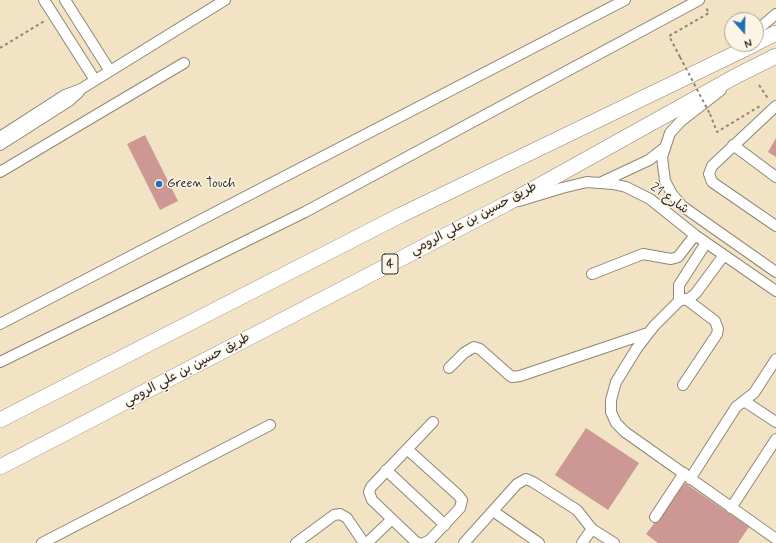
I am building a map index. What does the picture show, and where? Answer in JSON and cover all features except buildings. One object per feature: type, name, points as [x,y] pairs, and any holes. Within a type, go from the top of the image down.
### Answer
[{"type":"highway","points":[[764,39],[776,33]]},
{"type":"highway","points":[[0,420],[401,215],[731,52]]},
{"type":"highway","name":"طريق حسين بن علي الرومي","points":[[0,467],[506,204],[736,76],[776,56]]},
{"type":"street","points":[[44,0],[95,80]]},
{"type":"street","points":[[65,0],[110,71]]},
{"type":"street","points":[[0,137],[65,95],[81,89],[225,0]]},
{"type":"street","points":[[0,324],[607,4],[625,0]]},
{"type":"street","points":[[0,362],[305,212],[699,0]]},
{"type":"street","points":[[764,24],[776,14]]},
{"type":"street","points":[[0,172],[184,63]]},
{"type":"street","name":"شارع 21","points":[[736,76],[708,101],[675,127],[663,149],[662,165],[665,181],[676,200],[688,210],[776,272]]},
{"type":"street","points":[[0,145],[69,101],[81,89]]},
{"type":"street","points":[[776,106],[712,166],[709,174],[710,178],[716,185],[776,226]]},
{"type":"street","points":[[733,145],[776,177]]},
{"type":"street","points":[[600,182],[649,160],[663,149]]},
{"type":"street","name":"شارع 21","points":[[506,204],[529,199],[574,184],[600,182],[620,186],[638,192],[660,206],[695,235],[776,291]]},
{"type":"street","points":[[680,223],[678,220],[679,214],[688,210]]},
{"type":"street","points":[[592,274],[643,254],[671,259],[678,257],[695,235]]},
{"type":"street","points":[[683,385],[718,329],[714,321],[682,300],[679,285],[706,243]]},
{"type":"street","points":[[724,255],[696,294],[682,300],[648,334],[616,382],[611,400],[611,412],[616,423],[625,432],[776,539]]},
{"type":"street","points":[[449,368],[464,353],[474,347],[480,349],[512,377],[520,376],[648,334]]},
{"type":"street","points":[[655,517],[687,476],[736,408],[754,393],[776,359]]},
{"type":"street","points":[[744,401],[776,422]]},
{"type":"street","points":[[419,543],[416,542],[372,500],[369,495],[371,487],[433,422]]},
{"type":"street","points":[[42,543],[270,425]]},
{"type":"street","points":[[731,508],[776,439]]},
{"type":"street","points":[[407,449],[460,497],[462,503],[460,508],[430,540],[424,543]]},
{"type":"street","points":[[386,470],[445,524]]},
{"type":"street","points":[[464,543],[519,482],[530,480],[577,510],[592,529],[614,543]]},
{"type":"street","points":[[493,511],[539,543]]},
{"type":"street","points":[[296,543],[334,516],[340,514],[347,518],[366,543],[392,519]]},
{"type":"street","points":[[582,543],[592,529]]},
{"type":"path","points":[[709,13],[669,36],[710,114],[717,132],[762,104]]},
{"type":"path","points":[[0,48],[54,16]]},
{"type":"path","points":[[759,85],[769,100],[766,102]]},
{"type":"place","name":"Green Touch","points":[[159,184]]}]
